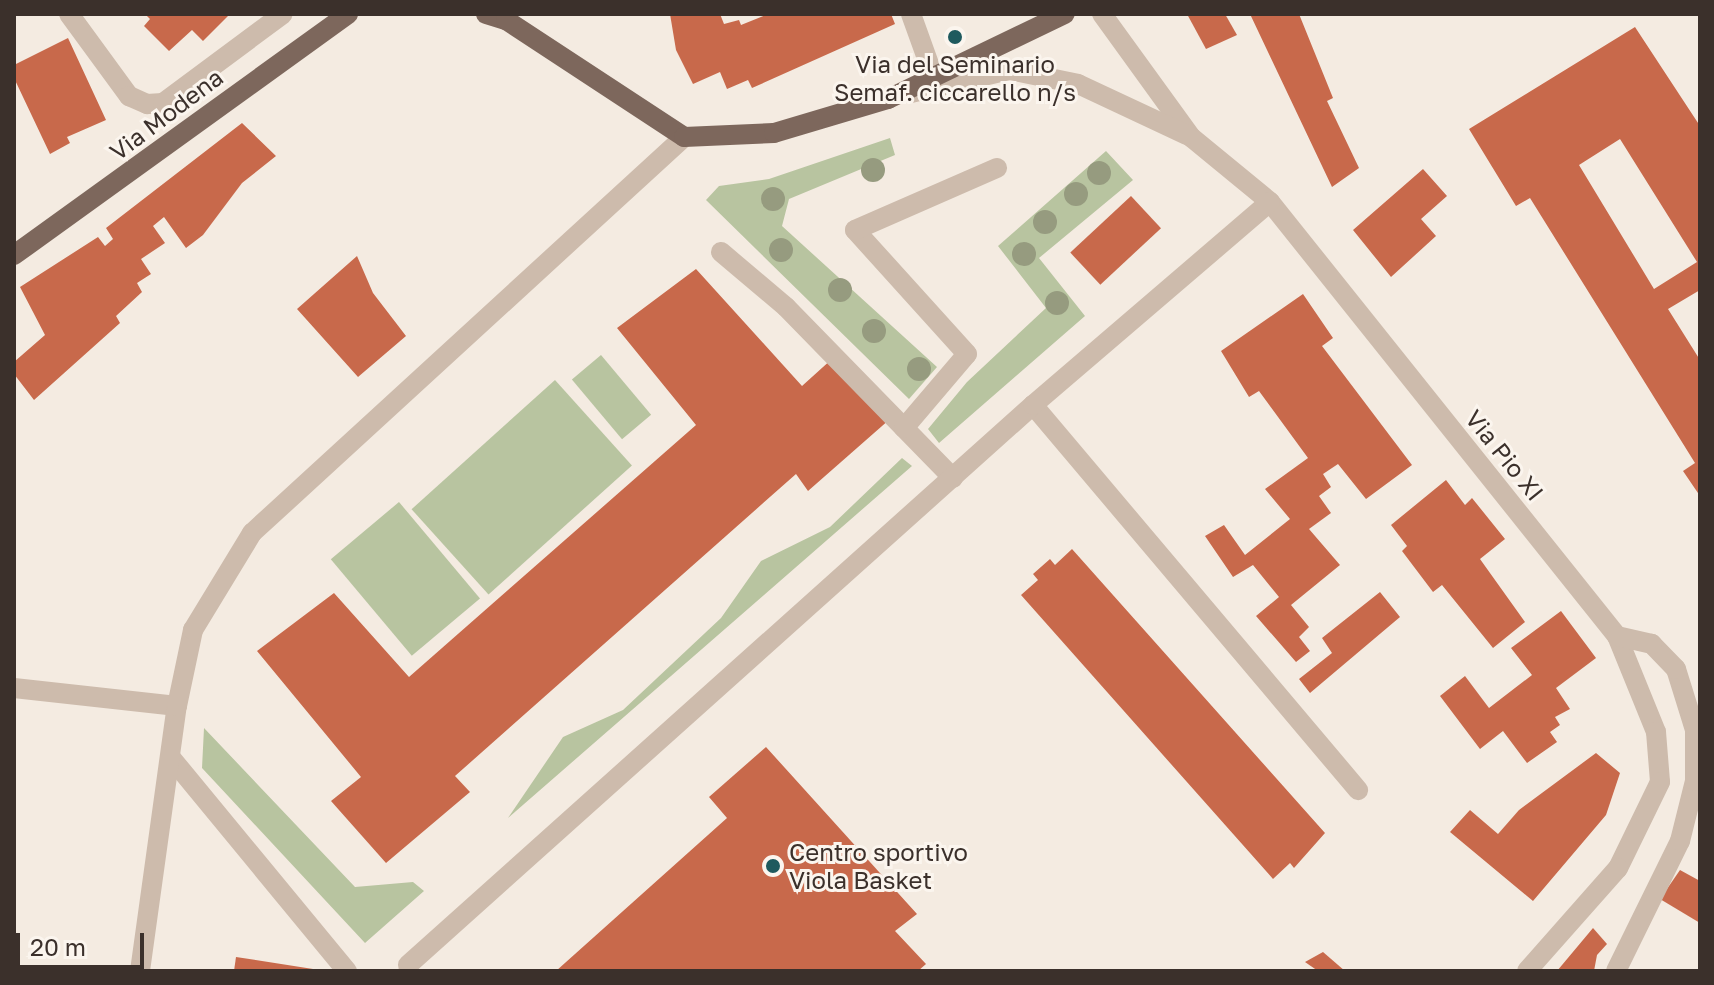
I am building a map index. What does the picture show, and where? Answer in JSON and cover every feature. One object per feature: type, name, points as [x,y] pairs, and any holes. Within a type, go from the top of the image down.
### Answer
[{"type":"main road","name":"Via Modena","points":[[14,255],[348,14]]},
{"type":"main road","points":[[486,14],[506,20],[684,137],[774,133],[888,99],[1065,14]]},
{"type":"street","points":[[69,14],[129,96],[147,104],[163,103],[283,14]]},
{"type":"street","points":[[911,14],[933,75]]},
{"type":"street","name":"Via Pio XI","points":[[1102,14],[1191,137],[1270,202],[1617,636],[1656,732],[1660,782],[1618,868],[1527,971]]},
{"type":"street","points":[[888,99],[1010,70],[1078,84],[1191,137]]},
{"type":"street","points":[[140,971],[177,706],[193,630],[252,533],[684,137]]},
{"type":"street","points":[[904,428],[967,354],[855,230],[997,168]]},
{"type":"street","points":[[408,965],[1033,405],[1270,202]]},
{"type":"street","points":[[721,252],[786,307],[953,478]]},
{"type":"street","points":[[1033,405],[1358,790]]},
{"type":"street","points":[[1616,971],[1680,841],[1695,781],[1695,730],[1676,669],[1652,644],[1617,636]]},
{"type":"street","points":[[14,688],[177,706]]},
{"type":"street","points":[[172,759],[347,971]]},
{"type":"green space","points":[[890,138],[895,155],[789,199],[782,226],[937,367],[909,399],[706,200],[719,186],[769,179]]},
{"type":"green space","points":[[1106,151],[1133,180],[1039,258],[1085,316],[939,443],[928,429],[967,382],[1046,308],[998,246]]},
{"type":"green space","points":[[601,355],[651,415],[622,439],[572,379]]},
{"type":"green space","points":[[555,380],[632,465],[489,595],[412,509]]},
{"type":"green space","points":[[902,458],[912,466],[508,818],[563,737],[623,710],[721,618],[761,561],[830,527]]},
{"type":"green space","points":[[399,502],[480,599],[412,656],[331,559]]},
{"type":"green space","points":[[204,728],[355,887],[413,882],[424,891],[365,943],[202,768]]},
{"type":"building","points":[[145,14],[230,14],[203,41],[192,30],[169,51],[144,26],[150,19]]},
{"type":"building","points":[[670,14],[720,14],[724,24],[739,20],[741,25],[768,14],[891,14],[895,24],[752,88],[748,80],[727,89],[720,72],[693,84],[676,50]]},
{"type":"building","points":[[1187,14],[1225,14],[1237,35],[1206,49]]},
{"type":"building","points":[[1250,14],[1299,14],[1333,98],[1327,101],[1359,168],[1332,187]]},
{"type":"building","points":[[1635,27],[1700,126],[1700,290],[1668,309],[1700,360],[1700,496],[1683,471],[1695,463],[1530,198],[1516,206],[1469,129]],"holes":[[[1620,139],[1697,262],[1654,289],[1579,165]]]},
{"type":"building","points":[[68,38],[106,120],[67,137],[70,143],[50,154],[14,78],[14,65]]},
{"type":"building","points":[[242,123],[276,156],[242,183],[203,235],[186,248],[164,217],[153,226],[165,243],[141,259],[151,274],[137,283],[142,292],[116,316],[120,323],[34,400],[14,374],[14,362],[45,335],[20,287],[98,237],[105,246],[113,239],[106,228]]},
{"type":"building","points":[[1423,169],[1447,196],[1421,219],[1436,236],[1391,277],[1353,230]]},
{"type":"building","points":[[1131,196],[1161,228],[1100,285],[1070,253]]},
{"type":"building","points":[[357,256],[373,293],[406,336],[358,377],[297,309]]},
{"type":"building","points":[[696,269],[802,386],[833,358],[890,419],[808,491],[796,474],[455,776],[470,792],[386,863],[331,801],[361,777],[257,651],[334,593],[409,677],[696,425],[617,328]]},
{"type":"building","points":[[1303,294],[1333,338],[1322,346],[1412,465],[1366,499],[1338,464],[1323,474],[1331,487],[1319,496],[1331,513],[1309,529],[1340,565],[1291,605],[1309,627],[1299,637],[1310,651],[1296,662],[1256,616],[1279,597],[1253,565],[1233,577],[1205,536],[1224,525],[1245,555],[1290,519],[1265,489],[1308,458],[1259,391],[1249,397],[1221,351]]},
{"type":"building","points":[[1446,480],[1465,505],[1472,498],[1505,539],[1480,559],[1525,622],[1493,648],[1442,585],[1433,592],[1402,551],[1407,546],[1391,525]]},
{"type":"building","points":[[1072,549],[1325,833],[1294,868],[1290,863],[1273,879],[1021,595],[1038,580],[1033,574],[1050,559],[1055,565]]},
{"type":"building","points":[[1380,592],[1400,617],[1310,693],[1299,679],[1332,653],[1322,638]]},
{"type":"building","points":[[1561,611],[1596,658],[1556,688],[1570,709],[1555,717],[1560,725],[1550,732],[1557,742],[1527,763],[1503,731],[1480,749],[1440,696],[1465,676],[1489,708],[1532,675],[1511,648]]},
{"type":"building","name":"Centro sportivo Viola Basket","points":[[766,747],[917,914],[895,931],[926,964],[918,971],[556,971],[727,818],[709,797]]},
{"type":"building","points":[[1596,753],[1620,773],[1606,815],[1533,901],[1450,832],[1470,810],[1498,834],[1519,810]]},
{"type":"building","points":[[1680,870],[1700,881],[1700,923],[1660,899]]},
{"type":"building","points":[[1593,928],[1607,944],[1597,955],[1594,971],[1557,971]]},
{"type":"building","points":[[1323,952],[1345,971],[1318,971],[1305,962]]},
{"type":"building","points":[[236,957],[313,969],[313,971],[234,971]]},
{"type":"place","name":"Via del Seminario Semaf. ciccarello n/s","points":[[955,37]]},
{"type":"place","name":"Centro sportivo Viola Basket","points":[[773,866]]}]
